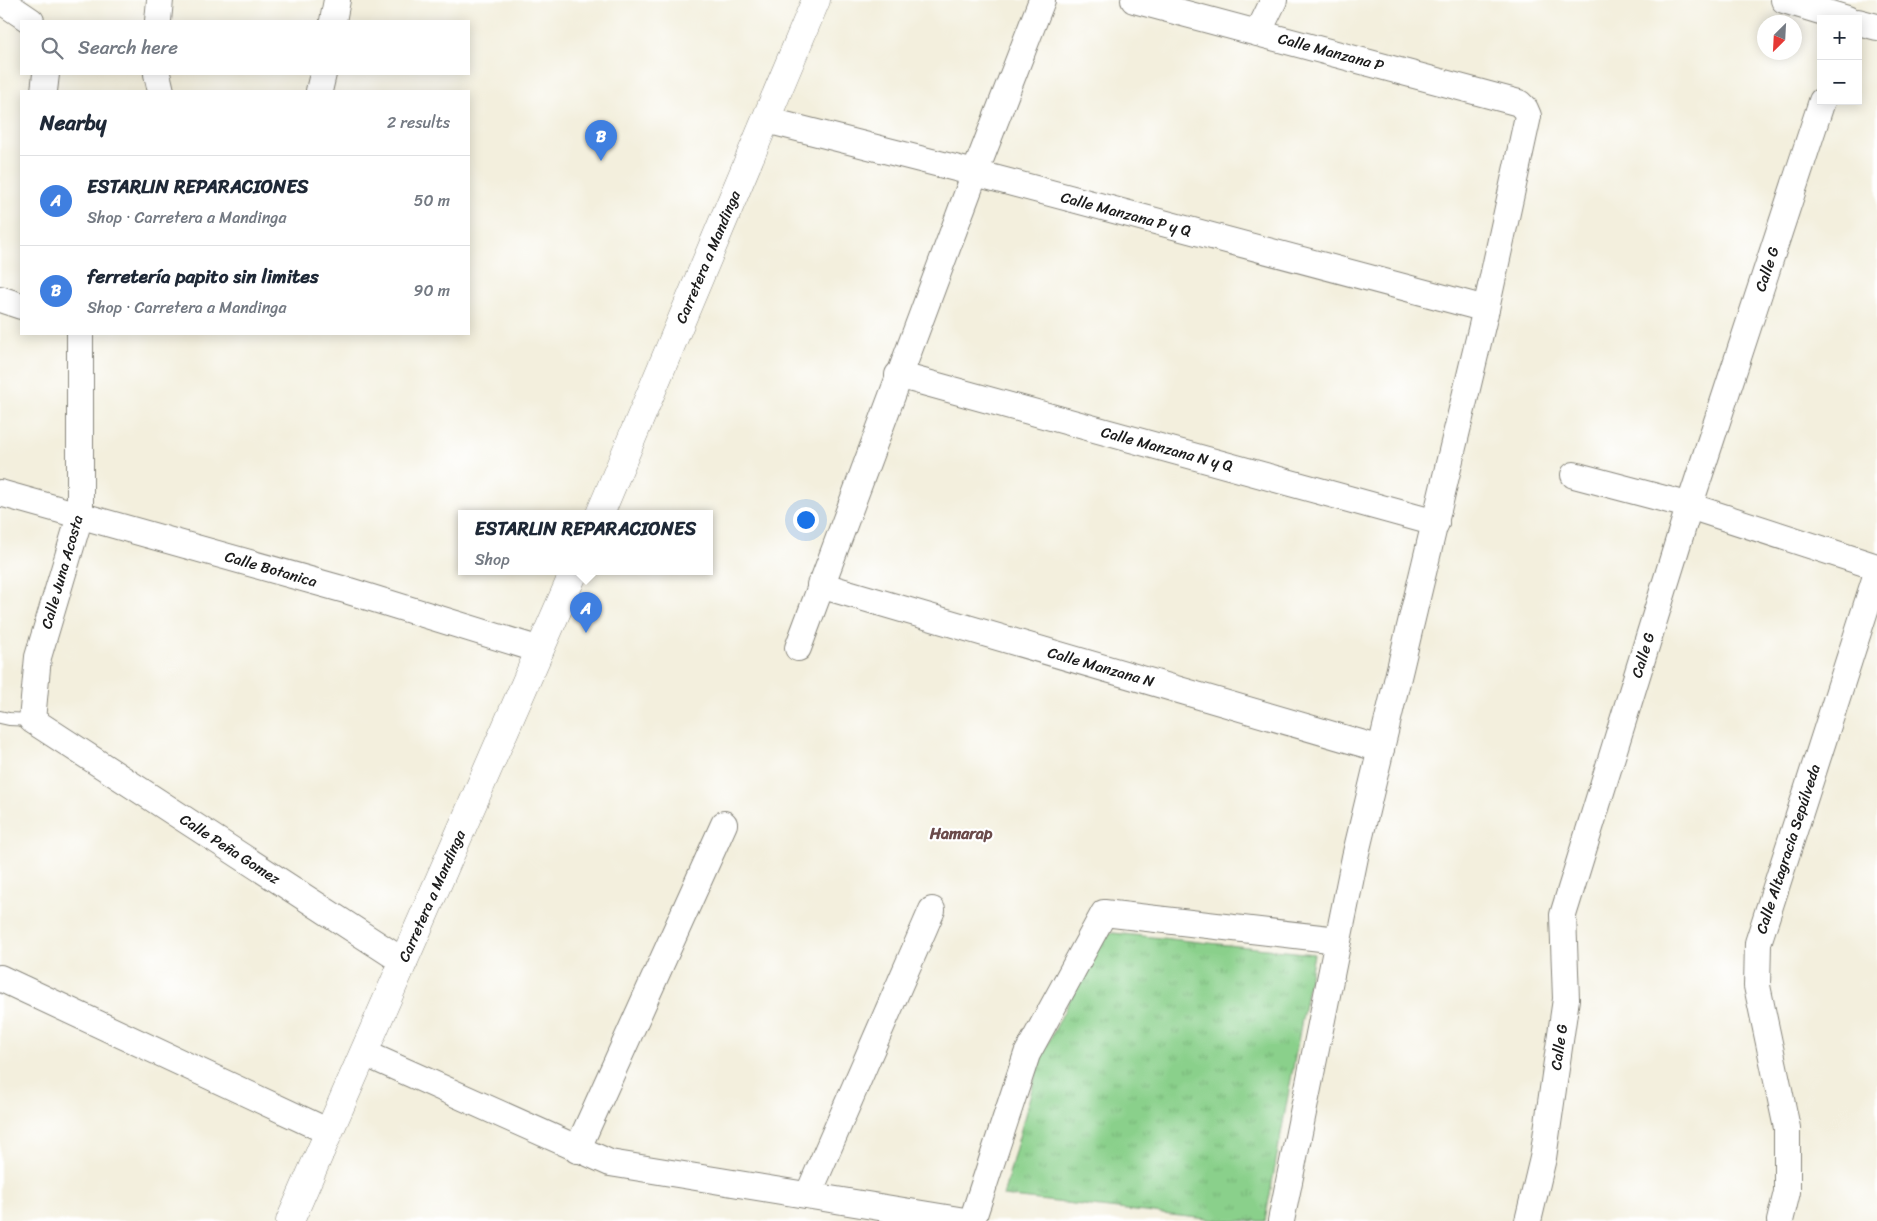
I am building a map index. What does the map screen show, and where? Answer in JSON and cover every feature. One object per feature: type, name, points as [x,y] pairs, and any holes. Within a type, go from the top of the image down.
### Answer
[{"type":"street","points":[[0,0],[30,20]]},
{"type":"street","points":[[158,20],[160,0]]},
{"type":"street","points":[[333,20],[337,0]]},
{"type":"street","name":"Carretera a Mandinga","points":[[602,510],[816,0]]},
{"type":"street","points":[[798,648],[974,173],[1042,0]]},
{"type":"street","name":"Calle Manzana P","points":[[1134,0],[1519,103],[1526,109],[1528,116],[1486,309]]},
{"type":"street","points":[[1258,33],[1274,0]]},
{"type":"street","points":[[1784,0],[1833,15]]},
{"type":"street","points":[[1862,23],[1877,27]]},
{"type":"street","points":[[44,90],[46,75]]},
{"type":"street","points":[[158,75],[161,90]]},
{"type":"street","points":[[319,90],[322,75]]},
{"type":"street","name":"Calle G","points":[[1528,1221],[1543,1158],[1566,999],[1563,915],[1689,507],[1821,105]]},
{"type":"street","name":"Calle Manzana P y Q","points":[[766,120],[974,173],[1486,309]]},
{"type":"street","points":[[0,299],[20,306]]},
{"type":"street","points":[[1281,1221],[1355,857],[1486,309]]},
{"type":"street","name":"Calle Juna Acosta","points":[[32,720],[38,657],[80,516],[80,335]]},
{"type":"street","name":"Calle Manzana N y Q","points":[[898,376],[1436,523]]},
{"type":"street","points":[[1574,475],[1689,507],[1877,567]]},
{"type":"street","name":"Calle Botanica","points":[[0,493],[349,591],[540,650]]},
{"type":"street","name":"Calle Altagracia Sepúlveda","points":[[1780,1221],[1787,1192],[1787,1128],[1757,986],[1758,943],[1877,573]]},
{"type":"street","name":"Carretera a Mandinga","points":[[290,1221],[573,575]]},
{"type":"street","name":"Calle Manzana N","points":[[820,585],[1381,749]]},
{"type":"street","name":"Calle Peña Gomez","points":[[32,720],[404,962]]},
{"type":"street","points":[[577,1150],[724,824]]},
{"type":"street","points":[[808,1195],[932,910]]},
{"type":"street","points":[[972,1221],[1027,1054],[1104,913],[1338,940]]},
{"type":"street","points":[[0,978],[329,1132]]},
{"type":"street","points":[[364,1053],[577,1150],[610,1163],[965,1221]]},
{"type":"lane","points":[[0,717],[32,720]]},
{"type":"green space","points":[[1104,932],[1314,954],[1265,1221],[1224,1221],[1003,1196],[1040,1059]]},
{"type":"place","name":"ferretería papito sin limites","points":[[601,161]]},
{"type":"place","name":"ESTARLIN REPARACIONES","points":[[586,633]]},
{"type":"district","name":"Hamarap","points":[[961,833]]}]
